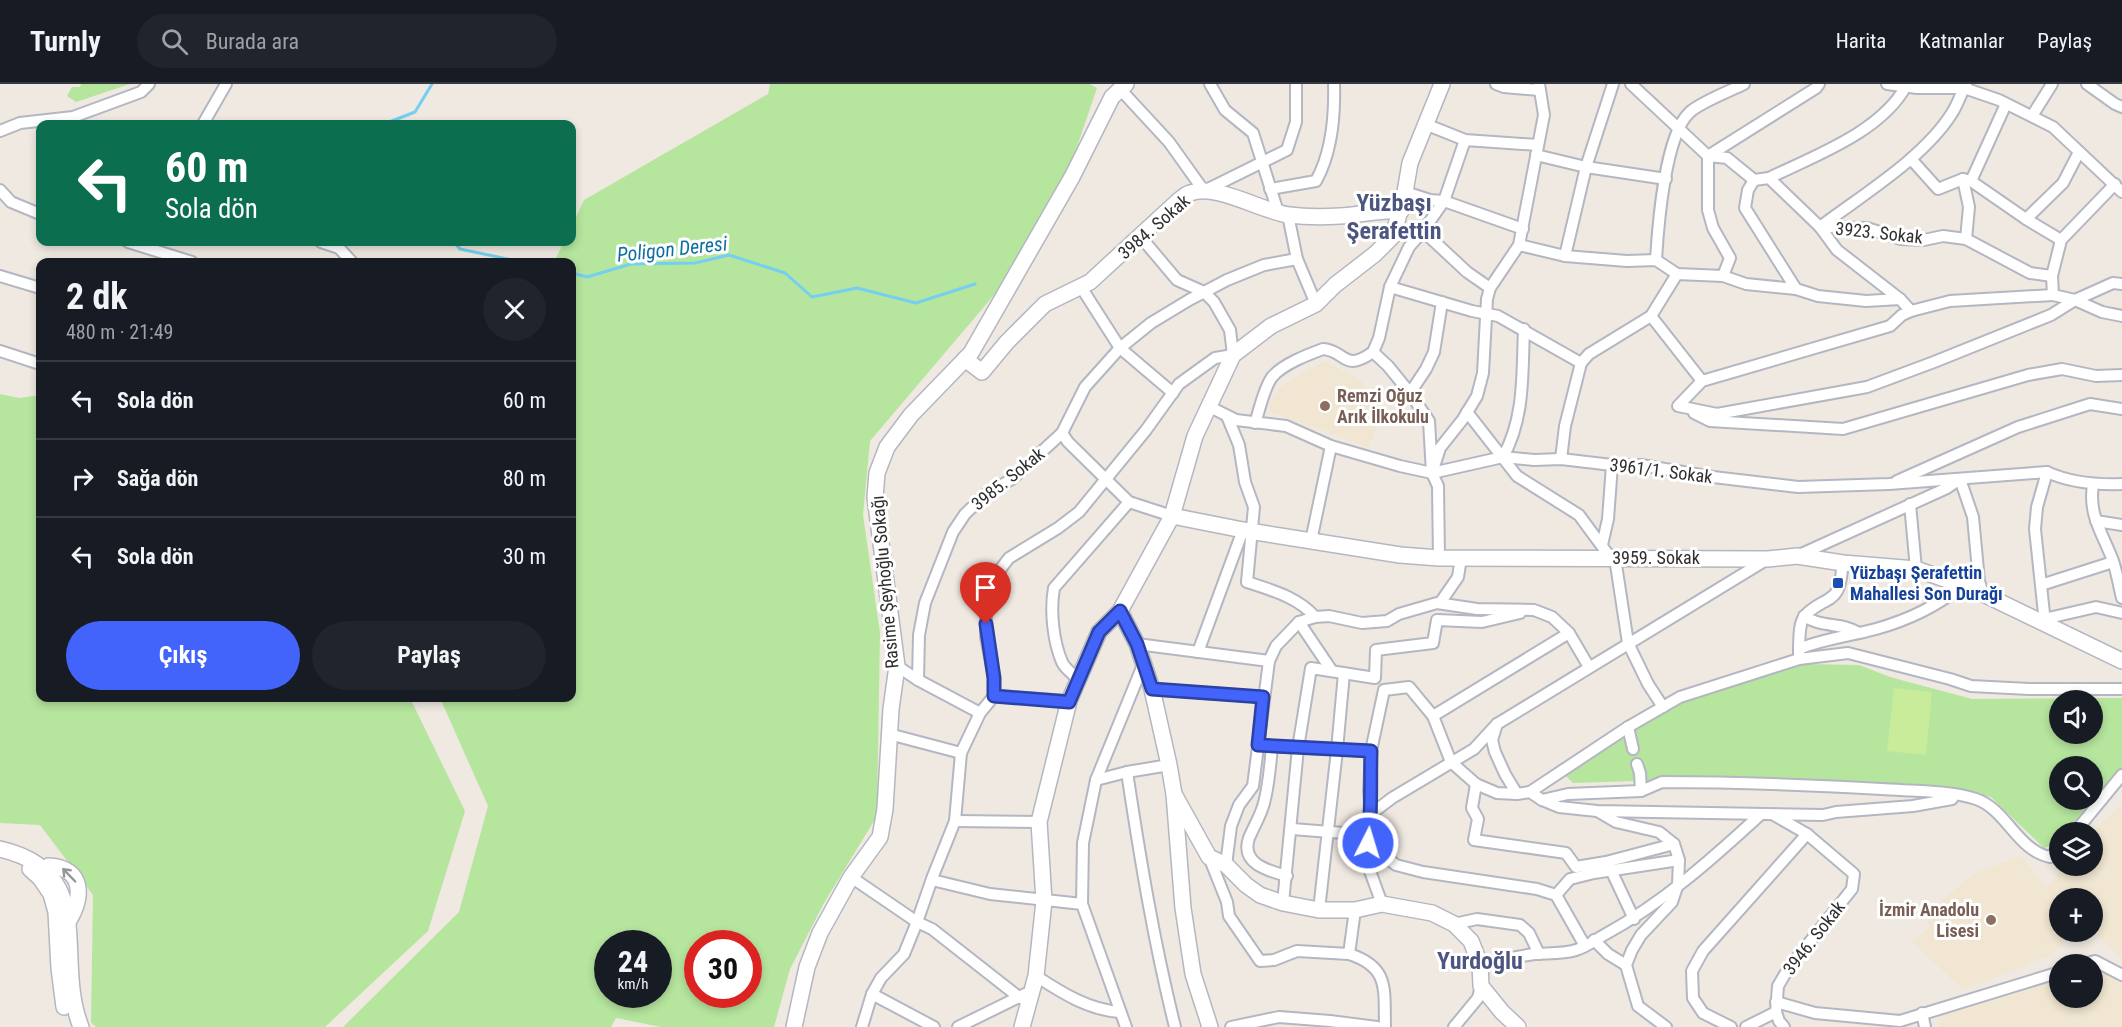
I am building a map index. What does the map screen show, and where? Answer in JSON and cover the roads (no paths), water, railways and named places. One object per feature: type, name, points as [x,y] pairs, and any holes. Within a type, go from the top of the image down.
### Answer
[{"type":"street","points":[[46,120],[73,117],[141,92],[149,84]]},
{"type":"street","points":[[205,120],[226,84]]},
{"type":"street","points":[[1210,84],[1225,110],[1252,133],[1263,161],[1270,189],[1283,213],[1297,259],[1316,304]]},
{"type":"street","points":[[1123,86],[1169,142],[1204,191],[1287,150],[1296,122],[1296,84]]},
{"type":"street","points":[[1270,189],[1316,181],[1324,166],[1331,135],[1335,111],[1334,84]]},
{"type":"street","points":[[1022,1027],[1044,901],[1039,822],[1069,702],[1078,679],[1099,632],[1120,611],[1172,516],[1196,436],[1233,355],[1270,326],[1316,304],[1393,236],[1406,192],[1410,163],[1442,84]]},
{"type":"street","points":[[1432,473],[1440,448],[1477,396],[1483,373],[1486,313],[1490,288],[1519,245],[1544,115],[1539,87],[1504,87],[1496,84]]},
{"type":"street","points":[[1565,256],[1586,168],[1613,84]]},
{"type":"street","points":[[1631,84],[1708,156],[1727,158],[1754,180],[1769,178],[1856,134],[1886,113],[1913,86]]},
{"type":"street","points":[[1656,260],[1659,212],[1677,128],[1691,111],[1744,84]]},
{"type":"street","points":[[1708,156],[1819,84]]},
{"type":"street","points":[[1887,84],[1965,86],[2006,104],[2053,127],[2119,188],[2061,240],[2052,276],[2053,296]]},
{"type":"street","points":[[2032,116],[2052,84]]},
{"type":"street","points":[[2087,84],[2122,107]]},
{"type":"street","name":"Rasime Şeyhoğlu Sokağı","points":[[794,1027],[807,967],[820,933],[851,877],[880,837],[885,808],[889,734],[897,666],[875,497],[877,473],[887,447],[911,415],[971,353],[1072,177],[1112,97],[1123,86]]},
{"type":"street","points":[[1820,227],[1911,159],[1953,112],[1965,86]]},
{"type":"street","points":[[1966,239],[1969,207],[1967,180],[2006,104]]},
{"type":"street","points":[[0,131],[20,123],[36,121]]},
{"type":"street","points":[[1425,124],[1465,140],[1537,150],[1586,168],[1666,179]]},
{"type":"street","points":[[1255,423],[1272,377],[1283,368],[1323,349],[1330,350],[1353,362],[1373,352],[1379,338],[1390,287],[1409,247],[1444,201],[1465,140]]},
{"type":"street","points":[[2026,219],[2063,183],[2079,152]]},
{"type":"street","points":[[1708,156],[1708,210],[1713,228],[1730,258],[1723,276]]},
{"type":"street","points":[[1911,159],[1938,189],[1967,180]]},
{"type":"street","points":[[1769,178],[1820,227],[1837,250],[1900,299],[1911,311]]},
{"type":"street","points":[[1754,180],[1748,190],[1745,208],[1796,289]]},
{"type":"street","points":[[1967,180],[2061,240]]},
{"type":"street","points":[[0,190],[11,202],[36,212]]},
{"type":"street","name":"3984. Sokak","points":[[965,359],[982,372],[1007,342],[1045,304],[1090,282],[1189,193],[1204,191],[1224,193],[1247,203],[1283,213],[1339,216],[1389,210],[1401,211]]},
{"type":"street","points":[[1406,192],[1430,200],[1444,201],[1523,229]]},
{"type":"street","name":"3923. Sokak","points":[[1820,227],[1867,228],[1901,239],[1924,240],[1943,236],[1966,239],[2030,273],[2052,276]]},
{"type":"street","points":[[1423,231],[1467,272],[1490,288]]},
{"type":"street","points":[[1136,241],[1145,242],[1177,280],[1203,292],[1214,302],[1230,330],[1233,355]]},
{"type":"street","points":[[1519,245],[1565,256],[1628,261],[1656,260],[1677,274],[1723,276],[1746,284],[1796,289],[1818,296],[1866,301],[1900,299]]},
{"type":"street","points":[[146,246],[180,258]]},
{"type":"street","points":[[333,246],[339,248],[348,258]]},
{"type":"street","name":"3985. Sokak","points":[[918,680],[920,635],[925,603],[953,532],[965,514],[986,494],[1012,479],[1062,433],[1086,387],[1120,348],[1151,323],[1203,292],[1264,266],[1297,259]]},
{"type":"street","points":[[1561,459],[1565,426],[1581,363],[1589,354],[1651,316],[1677,274]]},
{"type":"street","points":[[0,276],[36,287]]},
{"type":"street","points":[[1688,410],[1717,414],[1867,387],[2051,315],[2075,300],[2113,283],[2122,284]]},
{"type":"street","points":[[1081,287],[1120,348],[1173,393]]},
{"type":"street","points":[[1390,287],[1498,316],[1581,363]]},
{"type":"street","points":[[2122,316],[2102,312],[2075,300],[2053,296],[1950,302],[1911,311],[1902,315],[1890,326],[1702,381],[1678,406],[1710,422],[1844,429],[2028,375],[2062,369],[2096,376],[2122,375]]},
{"type":"street","points":[[1410,393],[1434,352],[1442,302]]},
{"type":"street","points":[[1651,316],[1702,381]]},
{"type":"street","points":[[1503,458],[1518,422],[1524,329]]},
{"type":"street","points":[[0,351],[36,363]]},
{"type":"street","points":[[1373,352],[1410,393],[1429,421],[1432,473],[1438,486],[1439,558]]},
{"type":"street","points":[[862,1027],[872,994],[881,978],[904,954],[917,922],[956,821],[961,753],[980,713],[994,696],[994,678],[986,637],[986,612],[990,591],[999,571],[1009,558],[1058,528],[1079,512],[1146,430],[1179,384],[1215,358],[1233,355]]},
{"type":"street","points":[[1888,484],[2018,427],[2090,404],[2122,409]]},
{"type":"street","name":"3961/1. Sokak","points":[[1210,407],[1236,420],[1286,426],[1331,446],[1432,473],[1503,458],[1561,459],[1612,465],[1641,465],[1713,477],[1798,487],[1888,484],[2047,472],[2093,485],[2122,484]]},
{"type":"street","points":[[1467,412],[1517,476],[1579,515],[1607,553],[1615,558],[1628,643],[1648,684],[1663,707]]},
{"type":"street","points":[[1198,652],[1248,531],[1254,507],[1245,482],[1239,445],[1227,416]]},
{"type":"street","points":[[1062,433],[1068,442],[1129,502],[1172,516]]},
{"type":"street","points":[[1311,541],[1331,446]]},
{"type":"street","points":[[1602,545],[1608,519],[1612,465]]},
{"type":"street","points":[[2047,472],[2037,507],[2035,529],[2045,621],[2096,607],[2122,613]]},
{"type":"street","points":[[1797,556],[1947,488],[1960,479],[1973,517],[1983,594]]},
{"type":"street","points":[[2093,485],[2091,499],[2096,521],[2113,562],[2122,598]]},
{"type":"street","points":[[1078,679],[1063,664],[1057,642],[1051,604],[1054,588],[1129,502]]},
{"type":"street","points":[[1910,504],[1916,568]]},
{"type":"street","name":"3959. Sokak","points":[[1172,516],[1311,541],[1400,555],[1439,558],[1768,559],[1797,556],[1843,563],[1916,568],[2045,621],[2122,661]]},
{"type":"street","points":[[2096,521],[2122,525]]},
{"type":"street","points":[[1248,531],[1247,582],[1305,606],[1315,616]]},
{"type":"street","points":[[1440,603],[1458,577],[1461,558]]},
{"type":"street","points":[[1371,814],[1392,798],[1474,749],[1497,724],[1768,559]]},
{"type":"street","points":[[2041,585],[2113,562]]},
{"type":"street","points":[[1799,654],[1800,628],[1804,616],[1838,590],[1843,563]]},
{"type":"street","points":[[1384,690],[1409,687],[1433,716],[1451,762],[1476,784],[1497,793],[1530,792],[1628,727],[1680,697],[1799,654],[1814,643],[1910,618],[1937,605],[1963,586]]},
{"type":"street","points":[[1226,864],[1231,826],[1239,805],[1253,786],[1269,661],[1276,645],[1299,622],[1315,616],[1362,622],[1387,621],[1420,606],[1440,603],[1477,609],[1534,609],[1552,617],[1569,633],[1589,667]]},
{"type":"street","points":[[1382,904],[1370,871],[1369,839],[1371,751],[1384,690],[1375,678],[1376,650],[1433,643],[1437,620],[1482,622],[1534,609]]},
{"type":"street","points":[[1120,611],[1137,644],[1152,689],[1169,765],[1174,794],[1184,919],[1193,974],[1210,1027]]},
{"type":"street","points":[[1804,616],[1814,622],[1850,627],[1859,633]]},
{"type":"street","points":[[1299,622],[1332,671]]},
{"type":"street","points":[[1433,716],[1569,633]]},
{"type":"street","points":[[1137,644],[1269,661]]},
{"type":"street","points":[[1799,654],[1848,653],[1971,686],[2029,689],[2122,689]]},
{"type":"street","points":[[1126,1027],[1082,904],[1083,843],[1096,780],[1143,665]]},
{"type":"street","points":[[897,666],[918,680],[980,713]]},
{"type":"street","points":[[1283,903],[1299,748],[1311,668],[1375,678]]},
{"type":"street","points":[[1318,910],[1344,673]]},
{"type":"street","points":[[1152,689],[1263,697]]},
{"type":"street","points":[[994,696],[1069,702]]},
{"type":"street","points":[[1497,724],[1492,740],[1495,752],[1517,794]]},
{"type":"street","points":[[1628,727],[1633,748]]},
{"type":"street","points":[[889,734],[961,753]]},
{"type":"street","points":[[1258,745],[1371,751]]},
{"type":"street","points":[[1272,747],[1267,792],[1262,810],[1248,841],[1249,853],[1256,865],[1269,872],[1287,876]]},
{"type":"street","points":[[1636,764],[1640,772],[1641,791]]},
{"type":"street","points":[[1096,780],[1169,765]]},
{"type":"street","points":[[1127,772],[1141,867],[1174,1027]]},
{"type":"street","points":[[2083,822],[2122,775]]},
{"type":"street","points":[[1542,800],[1568,794],[1641,791],[1662,782],[1819,785],[1967,796],[1994,809],[2035,851],[2049,857]]},
{"type":"street","points":[[1476,784],[1472,808],[1478,819],[1474,840],[1566,853],[1575,867],[1606,862],[1674,844]]},
{"type":"street","points":[[1530,792],[1559,807],[1597,810],[1823,815],[1913,806],[1967,796]]},
{"type":"street","points":[[1174,794],[1209,857],[1227,902],[1229,916],[1260,961],[1274,960],[1298,951],[1349,954],[1366,959],[1378,971],[1384,989],[1385,1027]]},
{"type":"street","points":[[1597,810],[1616,822],[1659,832],[1674,844],[1679,860],[1678,884],[1672,902],[1641,935],[1626,965],[1638,1006],[1666,1027]]},
{"type":"street","points":[[1731,1027],[1703,1013],[1692,998],[1692,971],[1703,951],[1807,834],[1766,814]]},
{"type":"street","points":[[1480,964],[1576,950],[1634,919],[1696,872],[1766,814]]},
{"type":"street","points":[[956,821],[1039,822]]},
{"type":"street","points":[[1292,829],[1369,839],[1396,865],[1423,872],[1537,889],[1556,895],[1589,943],[1626,965]]},
{"type":"street","name":"3946. Sokak","points":[[1776,1007],[1778,986],[1788,969],[1852,889],[1854,874],[1807,834]]},
{"type":"street","points":[[0,849],[25,857],[46,870],[58,885],[68,922],[73,1008],[81,1027]]},
{"type":"street","points":[[0,856],[27,866],[40,878],[51,894]]},
{"type":"street","points":[[1209,857],[1226,864],[1246,885],[1260,895],[1283,903],[1318,910],[1355,910],[1382,904],[1431,914],[1454,924],[1471,940],[1480,964],[1481,986],[1478,998],[1454,1027]]},
{"type":"street","points":[[1556,895],[1570,879],[1611,870],[1679,860]]},
{"type":"street","points":[[46,870],[45,881],[56,912],[61,986],[65,1011],[71,1027]]},
{"type":"street","points":[[1611,870],[1634,919]]},
{"type":"street","points":[[851,877],[917,922],[932,928],[1030,988],[1059,992],[1106,1011],[1120,1012]]},
{"type":"street","points":[[932,879],[990,894],[1082,904]]},
{"type":"street","points":[[1349,954],[1355,910]]},
{"type":"street","points":[[1454,924],[1477,919],[1520,925],[1529,933],[1539,954]]},
{"type":"street","points":[[2103,965],[2122,975]]},
{"type":"street","points":[[1746,1027],[1776,1007],[1901,1024],[1922,1013],[2049,975]]},
{"type":"street","points":[[1481,986],[1502,1012],[1518,1027]]},
{"type":"street","points":[[958,1027],[1030,988]]},
{"type":"street","points":[[872,994],[934,1027]]},
{"type":"street","points":[[1776,1007],[1779,1021],[1784,1027]]},
{"type":"street","points":[[1922,1013],[1925,1027]]},
{"type":"street","points":[[1231,1027],[1279,1017],[1377,1027]]},
{"type":"waterway","name":"Poligon Deresi","points":[[394,120],[415,112],[432,84]]},
{"type":"waterway","name":"Poligon Deresi","points":[[457,246],[460,249],[503,258]]},
{"type":"waterway","name":"Poligon Deresi","points":[[576,274],[587,277],[631,264],[695,263],[729,255],[785,273],[812,297],[857,288],[916,303],[975,284]]},
{"type":"place","name":"Remzi Oğuz Arık İlkokulu","points":[[1325,406]]},
{"type":"place","name":"Yüzbaşı Şerafettin Mahallesi Son Durağı","points":[[1838,583]]},
{"type":"place","name":"İzmir Anadolu Lisesi","points":[[1991,920]]},
{"type":"district","name":"Yüzbaşı Şerafettin","points":[[1394,217]]},
{"type":"district","name":"Yurdoğlu","points":[[1480,961]]}]
